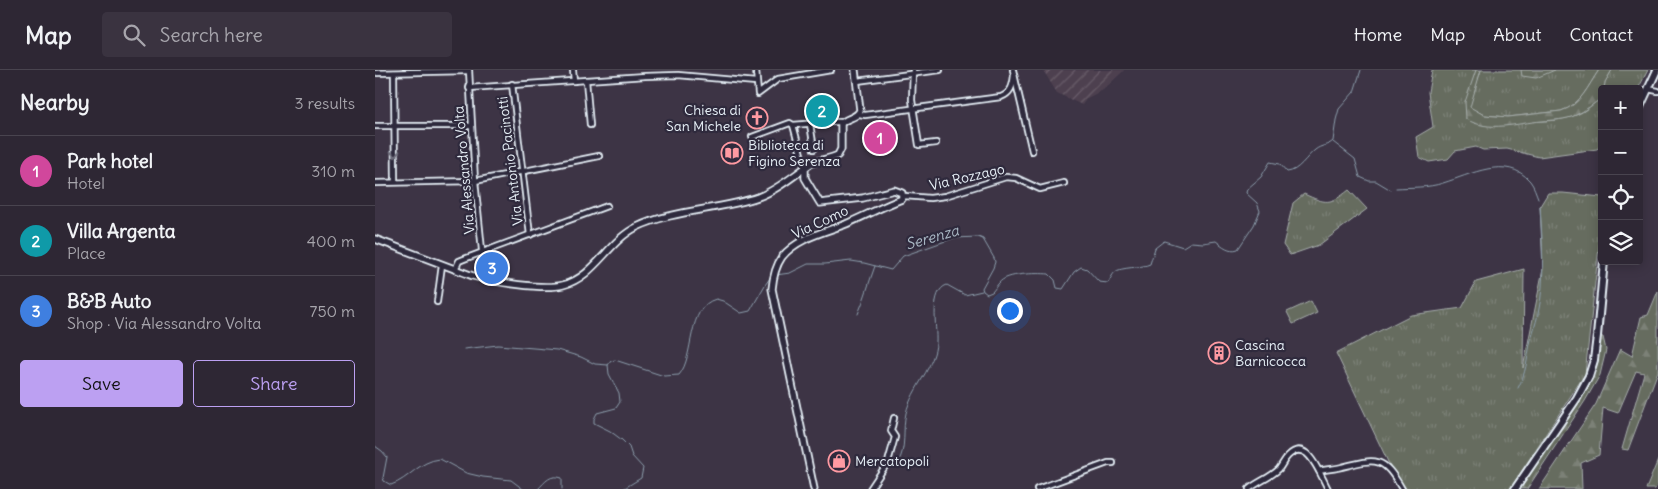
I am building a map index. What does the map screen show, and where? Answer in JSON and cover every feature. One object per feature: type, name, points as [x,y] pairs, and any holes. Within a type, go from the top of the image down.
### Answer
[{"type":"main road","points":[[1643,100],[1657,74]]},
{"type":"main road","points":[[1515,489],[1577,398],[1589,376],[1594,360],[1604,265]]},
{"type":"street","points":[[375,73],[469,70]]},
{"type":"street","name":"Via Alessandro Volta","points":[[469,70],[475,181],[485,280]]},
{"type":"street","points":[[573,70],[574,81]]},
{"type":"street","points":[[641,77],[642,70]]},
{"type":"street","points":[[756,70],[758,94],[778,79],[831,70]]},
{"type":"street","points":[[855,70],[859,114]]},
{"type":"street","points":[[857,81],[939,70]]},
{"type":"street","points":[[913,72],[913,109],[919,145],[935,143]]},
{"type":"street","points":[[394,73],[395,182]]},
{"type":"street","points":[[1001,97],[1009,92],[1014,82],[1013,73]]},
{"type":"street","points":[[1013,73],[1032,151]]},
{"type":"street","points":[[469,88],[678,75],[756,82]]},
{"type":"street","points":[[586,80],[590,125]]},
{"type":"street","name":"Via Antonio Pacinotti","points":[[513,84],[521,171],[530,235]]},
{"type":"street","points":[[1648,89],[1658,91]]},
{"type":"street","points":[[751,137],[790,123],[793,126],[842,122],[859,114],[865,115],[913,109],[1018,94]]},
{"type":"street","points":[[375,239],[485,280],[561,286],[577,280],[588,272],[618,240],[636,228],[655,220],[757,197],[774,191],[797,172],[811,164],[836,156],[841,149],[839,127],[842,122]]},
{"type":"street","points":[[810,124],[814,149]]},
{"type":"street","points":[[375,126],[471,126]]},
{"type":"street","name":"Via Como","points":[[793,126],[805,169],[805,178],[820,203],[863,198],[894,190],[902,192],[903,197],[847,224],[817,234],[799,243],[783,256],[774,272],[772,290],[814,489]]},
{"type":"street","points":[[375,183],[475,181],[599,156]]},
{"type":"street","name":"Via Rozzago","points":[[903,197],[930,198],[945,196],[1006,177],[1016,178],[1040,189],[1064,183]]},
{"type":"street","points":[[455,270],[459,261],[607,206]]},
{"type":"street","points":[[437,302],[442,264]]},
{"type":"street","points":[[871,489],[888,462],[895,437],[891,431],[894,418]]},
{"type":"street","points":[[1249,489],[1279,469],[1282,462],[1292,452],[1298,451],[1305,452],[1311,456],[1328,489]]},
{"type":"street","points":[[1319,471],[1336,469],[1367,460],[1376,461],[1392,472],[1402,489]]},
{"type":"street","points":[[1037,489],[1108,463],[1113,463]]},
{"type":"shaded area","points":[[1043,70],[1124,70],[1103,90],[1087,98],[1082,105],[1057,93]]},
{"type":"green space","points":[[1432,70],[1476,70],[1466,119],[1552,120],[1579,114],[1598,101],[1598,148],[1539,157],[1507,149],[1483,150],[1476,147],[1455,151],[1448,159],[1429,162],[1419,157],[1416,137],[1433,127],[1428,92]]},
{"type":"green space","points":[[1476,70],[1481,70],[1470,107],[1484,115],[1508,117],[1561,111],[1579,100],[1599,70],[1612,70],[1605,85],[1598,85],[1598,101],[1576,115],[1559,120],[1503,126],[1484,126],[1466,119],[1465,102]]},
{"type":"green space","points":[[1481,70],[1599,70],[1579,100],[1568,108],[1561,111],[1508,117],[1484,115],[1469,107]]},
{"type":"green space","points":[[1521,70],[1555,70],[1536,78],[1522,76]]},
{"type":"green space","points":[[1612,70],[1648,70],[1640,85],[1605,85]]},
{"type":"green space","points":[[1349,190],[1367,209],[1319,245],[1290,255],[1283,245],[1293,203],[1304,194],[1318,200],[1328,201],[1337,198]]},
{"type":"green space","points":[[1548,193],[1598,197],[1598,255],[1585,374],[1510,489],[1401,489],[1336,353],[1411,315],[1462,308],[1476,282],[1524,269],[1523,368],[1543,269],[1540,206]]},
{"type":"green space","points":[[1658,291],[1658,371],[1628,450],[1622,449],[1644,373],[1636,371],[1618,413],[1603,408],[1599,455],[1581,463],[1582,489],[1539,489],[1596,404],[1620,349],[1632,356],[1641,317],[1648,315]]},
{"type":"green space","points":[[1311,301],[1317,313],[1293,324],[1287,312]]},
{"type":"green space","points":[[1597,336],[1603,337],[1606,350],[1600,375],[1527,489],[1515,489],[1589,376]]},
{"type":"green space","points":[[1658,460],[1658,483],[1655,489],[1646,489]]},
{"type":"waterway","name":"Serenza","points":[[776,275],[790,273],[808,264],[851,261],[891,270],[903,256],[954,238],[978,237],[983,239],[995,262],[982,288],[987,294],[992,292],[998,284],[1008,277],[1030,274],[1049,274],[1055,280],[1057,288],[1063,289],[1074,272],[1081,267],[1087,269],[1099,282],[1108,283],[1118,270],[1150,264],[1155,248],[1164,241],[1183,247],[1191,242],[1216,241],[1229,249],[1238,249],[1254,225],[1260,211],[1257,203],[1246,193],[1247,189],[1261,177],[1270,162],[1280,164],[1287,172],[1291,171],[1299,166],[1315,150],[1333,141],[1339,109],[1354,92],[1361,70]]},
{"type":"waterway","points":[[1333,142],[1355,159],[1360,177],[1369,181],[1376,181],[1391,190]]},
{"type":"waterway","points":[[1396,188],[1432,186],[1476,172],[1499,168],[1511,169],[1521,173],[1530,181],[1538,198]]},
{"type":"waterway","points":[[1518,388],[1525,372],[1542,287],[1543,260],[1540,206]]},
{"type":"waterway","points":[[858,314],[875,266]]},
{"type":"waterway","name":"Serenza","points":[[623,489],[641,478],[643,468],[632,456],[629,447],[622,440],[594,423],[597,413],[616,408],[620,402],[619,393],[609,374],[608,365],[611,361],[615,360],[664,376],[679,375],[684,367],[695,322],[706,304],[716,299],[723,301],[741,313],[750,311],[770,278]]},
{"type":"waterway","points":[[898,462],[903,445],[906,413],[935,351],[935,310],[938,294],[947,285],[965,295],[982,291]]},
{"type":"waterway","points":[[464,349],[498,345],[557,350],[581,357],[595,364],[608,365]]},
{"type":"waterway","name":"Serenza","points":[[375,446],[387,457],[383,478],[384,481],[391,485],[426,463],[440,459],[466,473],[511,480],[523,489]]},
{"type":"waterway","name":"Serenza","points":[[538,489],[554,477],[562,478],[562,489]]},
{"type":"place","name":"Villa Argenta","points":[[822,111]]},
{"type":"place","name":"Chiesa di San Michele","points":[[757,118]]},
{"type":"place","name":"Park hotel","points":[[880,138]]},
{"type":"place","name":"Biblioteca di Figino Serenza","points":[[732,153]]},
{"type":"place","name":"B&B Auto","points":[[492,268]]},
{"type":"place","name":"Cascina Barnicocca","points":[[1219,353]]},
{"type":"place","name":"Mercatopoli","points":[[839,461]]}]
